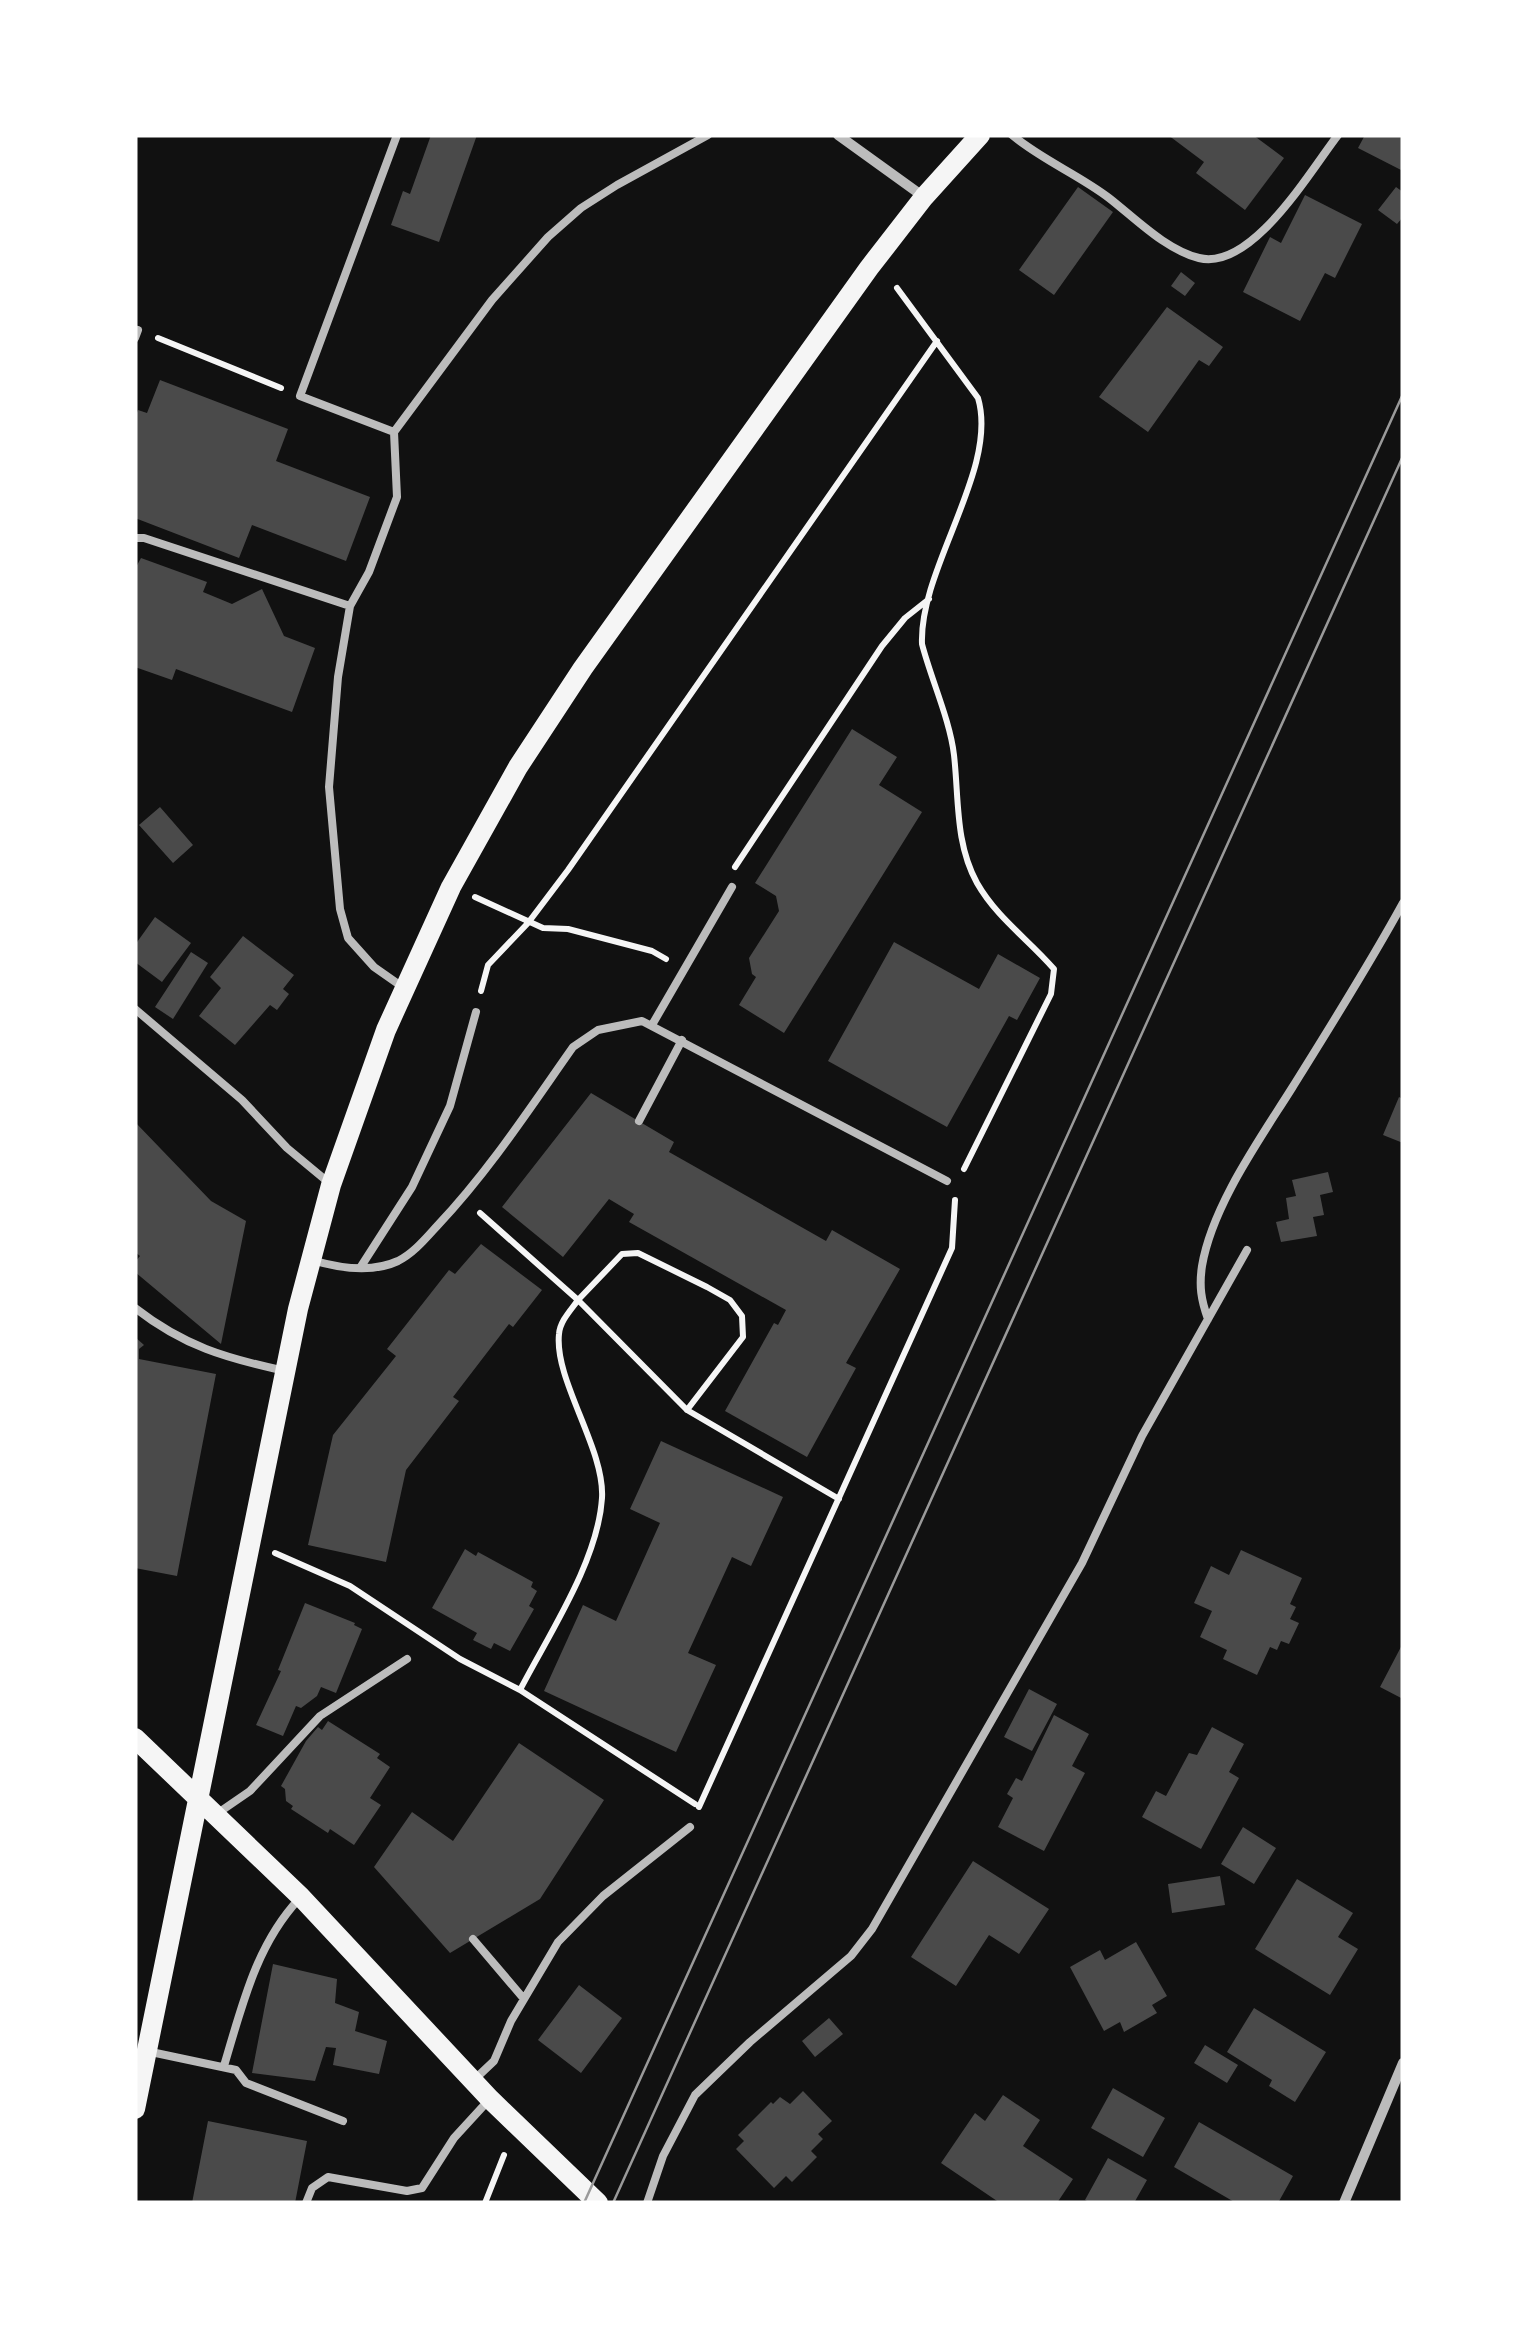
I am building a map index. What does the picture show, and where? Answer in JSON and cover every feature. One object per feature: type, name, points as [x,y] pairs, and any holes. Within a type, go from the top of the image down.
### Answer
[{"type":"main road","points":[[135,2110],[310,1260],[331,1185],[404,988],[472,846],[545,724],[840,307],[924,196],[980,135]]},
{"type":"main road","points":[[135,1738],[300,1898],[490,2099],[598,2203]]},
{"type":"street","points":[[838,135],[924,196]]},
{"type":"street","points":[[1344,2203],[1403,2063]]},
{"type":"lane","points":[[394,432],[300,396],[398,135]]},
{"type":"lane","points":[[404,988],[374,967],[348,938],[340,909],[329,786],[338,676],[350,606],[369,572],[396,497],[394,432],[470,327],[548,238],[581,208],[708,135]]},
{"type":"lane","points":[[1012,135],[1090,184],[1171,245],[1202,259],[1217,258],[1254,241],[1338,135]]},
{"type":"lane","points":[[135,538],[350,606]]},
{"type":"lane","points":[[652,1024],[732,888]]},
{"type":"lane","points":[[1208,1319],[1200,1296],[1202,1264],[1218,1219],[1246,1161],[1368,968],[1403,904]]},
{"type":"lane","points":[[135,1009],[242,1100],[287,1148],[331,1185]]},
{"type":"lane","points":[[360,1268],[412,1188],[450,1106],[476,1012]]},
{"type":"lane","points":[[310,1260],[340,1268],[360,1268],[397,1261],[415,1249],[464,1198],[573,1047],[598,1030],[642,1021],[951,1184]]},
{"type":"lane","points":[[639,1120],[682,1040]]},
{"type":"lane","points":[[647,2203],[663,2156],[695,2095],[851,1956],[872,1929],[1082,1563],[1142,1436],[1247,1250]]},
{"type":"lane","points":[[135,1308],[168,1334],[212,1354],[285,1371]]},
{"type":"lane","points":[[214,1816],[250,1792],[320,1716],[407,1659]]},
{"type":"lane","points":[[473,2081],[494,2061],[558,1942],[603,1896],[690,1827]]},
{"type":"lane","points":[[224,2066],[253,1972],[279,1920],[300,1898]]},
{"type":"lane","points":[[472,1939],[524,1999]]},
{"type":"lane","points":[[146,2051],[236,2070],[246,2084],[343,2121]]},
{"type":"lane","points":[[306,2203],[312,2188],[328,2177],[407,2191],[422,2188],[454,2138],[490,2099]]},
{"type":"path","points":[[690,1827],[952,1248],[951,1184],[1051,994],[1054,968],[1016,934],[988,899],[967,861],[956,809],[954,752],[922,644],[921,630],[967,486],[983,415],[978,398],[897,288]]},
{"type":"path","points":[[137,334],[300,396]]},
{"type":"path","points":[[476,1012],[488,965],[528,923],[568,870],[937,341]]},
{"type":"path","points":[[731,873],[882,646],[905,618],[930,599]]},
{"type":"path","points":[[492,904],[543,928],[568,929],[652,951]]},
{"type":"path","points":[[464,1198],[578,1300],[687,1410],[838,1499]]},
{"type":"path","points":[[520,1690],[574,1584],[596,1532],[603,1495],[558,1336],[578,1300],[622,1254],[638,1253],[730,1300],[742,1316],[743,1337],[687,1410]]},
{"type":"path","points":[[274,1552],[350,1586],[460,1659],[520,1690],[699,1807]]},
{"type":"path","points":[[485,2203],[504,2156]]},
{"type":"building","points":[[431,135],[477,135],[439,242],[391,225],[403,191],[410,194]]},
{"type":"building","points":[[1168,135],[1253,135],[1284,158],[1245,210],[1196,173],[1204,162]]},
{"type":"building","points":[[1365,135],[1403,135],[1403,171],[1358,148]]},
{"type":"building","points":[[1078,187],[1113,212],[1054,295],[1019,270]]},
{"type":"building","points":[[1396,187],[1403,192],[1403,217],[1397,224],[1378,210]]},
{"type":"building","points":[[1305,195],[1362,224],[1335,278],[1325,273],[1300,321],[1243,292],[1270,237],[1281,243]]},
{"type":"building","points":[[1181,272],[1195,283],[1185,296],[1171,286]]},
{"type":"building","points":[[1167,307],[1223,347],[1209,366],[1199,360],[1148,432],[1099,397]]},
{"type":"building","points":[[160,380],[288,429],[276,461],[370,497],[346,561],[252,525],[239,558],[135,518],[135,418],[138,410],[147,413]]},
{"type":"building","points":[[141,558],[207,582],[203,592],[232,604],[262,589],[284,636],[315,648],[292,712],[176,669],[172,680],[135,667],[135,569]]},
{"type":"building","points":[[852,729],[897,757],[879,785],[922,812],[784,1033],[739,1005],[756,977],[749,958],[779,911],[776,896],[755,883]]},
{"type":"building","points":[[160,807],[193,845],[173,863],[139,825]]},
{"type":"building","points":[[155,917],[191,943],[162,982],[135,962],[135,945]]},
{"type":"building","points":[[243,936],[294,975],[283,989],[289,994],[277,1010],[270,1005],[235,1045],[199,1016],[221,988],[210,977]]},
{"type":"building","points":[[894,942],[979,989],[998,954],[1040,978],[1017,1020],[1009,1016],[947,1127],[828,1061]]},
{"type":"building","points":[[191,952],[208,963],[173,1019],[155,1007]]},
{"type":"building","points":[[591,1093],[674,1142],[669,1152],[826,1241],[832,1230],[900,1269],[846,1363],[856,1368],[807,1457],[725,1411],[774,1323],[778,1325],[786,1310],[629,1222],[634,1214],[609,1199],[563,1257],[502,1207]]},
{"type":"building","points":[[1399,1097],[1403,1099],[1403,1143],[1383,1135]]},
{"type":"building","points":[[135,1122],[211,1201],[246,1221],[221,1344],[135,1272],[140,1256],[135,1252]]},
{"type":"building","points":[[1328,1172],[1333,1192],[1320,1195],[1324,1215],[1313,1217],[1317,1236],[1281,1242],[1276,1222],[1289,1219],[1286,1198],[1296,1196],[1292,1180]]},
{"type":"building","points":[[481,1244],[542,1290],[513,1327],[509,1324],[453,1397],[459,1401],[406,1470],[386,1562],[308,1545],[333,1435],[396,1356],[387,1349],[449,1270],[455,1274]]},
{"type":"building","points":[[135,1337],[144,1345],[139,1349],[139,1359],[216,1374],[177,1576],[135,1568]]},
{"type":"building","points":[[661,1441],[783,1497],[751,1566],[732,1557],[688,1653],[716,1665],[676,1752],[544,1691],[583,1605],[616,1621],[660,1523],[630,1509]]},
{"type":"building","points":[[465,1549],[533,1582],[531,1587],[537,1591],[529,1606],[534,1609],[510,1651],[494,1643],[491,1649],[473,1640],[477,1633],[432,1608]]},
{"type":"building","points":[[1241,1550],[1302,1578],[1290,1604],[1296,1607],[1290,1619],[1299,1623],[1289,1644],[1281,1641],[1277,1650],[1270,1647],[1257,1675],[1223,1659],[1227,1650],[1200,1637],[1212,1611],[1194,1603],[1211,1566],[1229,1575]]},
{"type":"building","points":[[305,1603],[362,1629],[336,1693],[321,1687],[317,1696],[301,1708],[296,1706],[283,1736],[256,1725],[281,1671],[278,1670]]},
{"type":"building","points":[[1403,1643],[1403,1699],[1380,1687]]},
{"type":"building","points":[[1029,1689],[1057,1704],[1032,1751],[1004,1737]]},
{"type":"building","points":[[1054,1715],[1089,1734],[1072,1766],[1085,1773],[1044,1851],[998,1827],[1013,1798],[1007,1794],[1016,1778],[1022,1781]]},
{"type":"building","points":[[328,1721],[380,1754],[377,1758],[390,1767],[370,1798],[381,1805],[354,1845],[291,1809],[293,1806],[286,1801],[281,1786],[306,1741]]},
{"type":"building","points":[[1212,1727],[1244,1744],[1229,1772],[1239,1778],[1201,1849],[1142,1817],[1156,1791],[1166,1796],[1189,1753],[1197,1755]]},
{"type":"building","points":[[519,1743],[604,1800],[540,1899],[450,1953],[374,1867],[412,1812],[453,1841]]},
{"type":"building","points":[[1243,1827],[1276,1848],[1254,1884],[1221,1864]]},
{"type":"building","points":[[973,1861],[1049,1909],[1019,1954],[989,1935],[956,1986],[911,1957]]},
{"type":"building","points":[[1220,1876],[1225,1905],[1172,1913],[1168,1884]]},
{"type":"building","points":[[1297,1879],[1353,1913],[1338,1937],[1358,1949],[1330,1995],[1255,1949]]},
{"type":"building","points":[[1136,1942],[1167,1996],[1152,2005],[1157,2013],[1124,2032],[1120,2022],[1104,2031],[1070,1967],[1100,1950],[1105,1960]]},
{"type":"building","points":[[273,1964],[337,1979],[335,2003],[359,2012],[355,2031],[387,2041],[379,2074],[333,2065],[336,2048],[326,2047],[315,2081],[252,2073]]},
{"type":"building","points":[[579,1985],[622,2018],[581,2073],[538,2040]]},
{"type":"building","points":[[1254,2008],[1326,2052],[1295,2102],[1269,2086],[1272,2080],[1227,2052]]},
{"type":"building","points":[[829,2018],[843,2034],[815,2057],[802,2041]]},
{"type":"building","points":[[1205,2045],[1238,2065],[1227,2083],[1194,2063]]},
{"type":"building","points":[[1113,2088],[1165,2118],[1143,2157],[1091,2128]]},
{"type":"building","points":[[803,2091],[832,2121],[818,2134],[823,2139],[811,2151],[817,2157],[792,2182],[786,2176],[774,2188],[736,2149],[744,2141],[738,2135],[771,2102],[780,2097],[790,2104]]},
{"type":"building","points":[[1003,2095],[1040,2120],[1023,2146],[1073,2179],[1057,2203],[1000,2203],[941,2163],[975,2113],[985,2121]]},
{"type":"building","points":[[208,2121],[307,2141],[295,2203],[192,2203]]},
{"type":"building","points":[[1199,2122],[1293,2176],[1278,2203],[1236,2203],[1174,2167]]},
{"type":"building","points":[[1108,2158],[1147,2180],[1134,2203],[1085,2200]]},
{"type":"tram line","points":[[584,2203],[1403,394]]},
{"type":"tram line","points":[[613,2203],[1403,456]]}]
